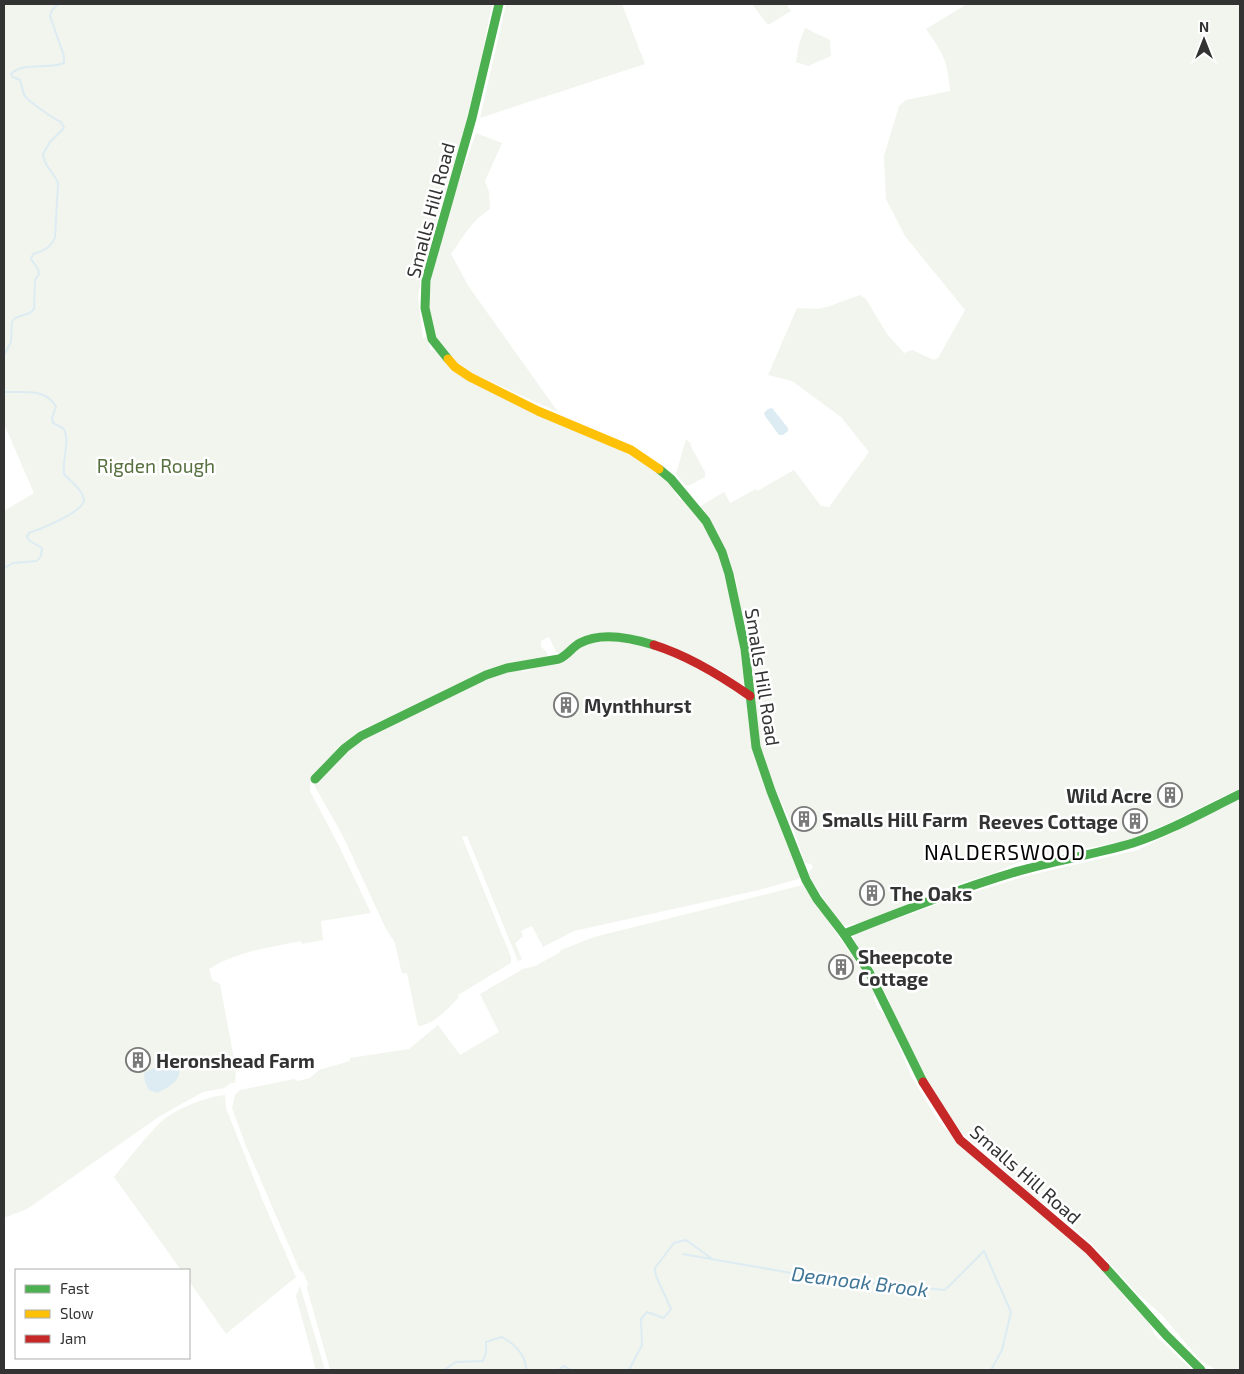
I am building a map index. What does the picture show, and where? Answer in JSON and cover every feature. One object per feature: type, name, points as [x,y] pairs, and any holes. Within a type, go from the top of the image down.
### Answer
[{"type":"street","name":"Smalls Hill Road","points":[[499,4],[472,118],[426,280],[424,308],[432,339],[455,367],[470,377],[530,407],[631,450],[652,463],[671,479],[706,522],[722,552],[738,613],[756,747],[771,792],[806,880],[817,899],[844,934],[869,972],[926,1089],[960,1140],[1088,1249],[1166,1335],[1201,1370]]},
{"type":"street","points":[[315,779],[356,739],[371,731],[449,692],[499,670],[566,656],[574,647],[592,638],[608,637],[633,641],[679,654],[696,661],[725,678],[750,696]]},
{"type":"street","points":[[844,934],[990,880],[1035,866],[1106,851],[1143,839],[1240,794]]},
{"type":"green space","name":"Rigden Rough","points":[[4,4],[492,4],[465,126],[422,270],[418,298],[423,338],[428,336],[430,350],[435,350],[448,363],[503,398],[626,452],[654,468],[672,484],[676,490],[675,493],[680,499],[685,500],[705,523],[721,557],[737,627],[746,684],[741,686],[727,674],[705,662],[602,634],[562,655],[556,652],[549,637],[541,641],[541,647],[546,651],[548,658],[519,663],[360,730],[316,775],[310,778],[310,791],[371,913],[321,921],[323,940],[302,944],[301,941],[242,954],[209,969],[212,980],[220,984],[236,1070],[235,1083],[231,1083],[224,1088],[203,1092],[160,1116],[27,1209],[4,1218],[4,511],[34,493],[4,424]]},
{"type":"green space","points":[[506,4],[622,4],[645,64],[480,118]]},
{"type":"green space","points":[[752,4],[786,4],[791,11],[768,25]]},
{"type":"green space","points":[[967,4],[1240,4],[1240,788],[1169,823],[1125,841],[1029,858],[994,873],[958,884],[859,923],[844,926],[812,881],[808,872],[813,868],[811,864],[805,863],[793,828],[761,755],[750,664],[736,580],[729,557],[714,528],[699,507],[724,492],[730,503],[756,489],[757,491],[794,470],[821,506],[829,507],[869,452],[841,417],[792,381],[768,375],[797,308],[817,309],[827,307],[860,295],[866,299],[887,334],[904,353],[912,350],[934,360],[938,358],[965,310],[905,236],[886,199],[884,156],[899,106],[906,100],[950,91],[944,58],[926,29]]},
{"type":"green space","points":[[805,28],[830,40],[831,56],[808,66],[796,62],[799,44]]},
{"type":"green space","points":[[476,133],[502,143],[485,181],[489,192],[490,209],[473,224],[451,254],[469,287],[558,412],[462,367],[450,357],[433,334],[430,324],[429,298],[433,266],[451,204]]},
{"type":"green space","points":[[686,439],[691,444],[705,472],[705,477],[686,486],[676,474]]},
{"type":"green space","points":[[599,640],[651,647],[705,669],[747,698],[752,736],[801,877],[759,890],[574,931],[543,947],[532,926],[521,931],[523,936],[515,943],[522,959],[518,961],[467,836],[462,837],[511,957],[511,963],[458,995],[459,997],[446,1011],[435,1019],[418,1026],[407,973],[402,974],[395,943],[385,927],[343,836],[314,785],[356,742],[422,708],[435,704],[435,702],[502,672],[521,669],[523,672],[553,662],[558,665],[565,661],[578,647]]},
{"type":"green space","points":[[1240,799],[1240,1370],[1216,1370],[1200,1360],[1162,1315],[1136,1292],[1092,1244],[1063,1218],[1032,1195],[990,1157],[989,1149],[975,1144],[962,1133],[926,1083],[884,990],[871,965],[854,940],[854,935],[967,894],[1026,876],[1138,850]]},
{"type":"green space","points":[[803,885],[866,976],[876,995],[873,996],[877,1007],[888,1019],[911,1076],[939,1122],[973,1157],[1070,1238],[1105,1272],[1130,1304],[1148,1321],[1154,1334],[1192,1370],[330,1370],[307,1288],[308,1284],[303,1272],[300,1271],[246,1146],[232,1108],[235,1095],[240,1090],[294,1079],[298,1081],[310,1078],[319,1070],[350,1061],[350,1058],[409,1049],[438,1025],[460,1055],[499,1032],[480,994],[523,969],[535,966],[559,953],[561,950],[594,937]]},
{"type":"green space","points":[[225,1095],[226,1108],[264,1204],[296,1277],[226,1334],[190,1282],[190,1269],[180,1269],[114,1177],[150,1134],[168,1116],[209,1098]]},
{"type":"green space","points":[[300,1286],[325,1370],[316,1370],[296,1296]]},
{"type":"shaded area","points":[[772,408],[788,428],[788,431],[783,435],[779,435],[765,416],[764,413]]},
{"type":"shaded area","points":[[165,1063],[178,1065],[179,1074],[177,1078],[157,1093],[149,1090],[145,1082],[144,1073]]},
{"type":"waterway","points":[[4,355],[11,342],[12,322],[15,318],[30,313],[34,309],[35,280],[39,274],[31,259],[33,254],[46,248],[55,237],[58,183],[45,162],[43,154],[50,142],[64,128],[61,122],[25,96],[20,80],[11,74],[23,68],[64,63],[64,56],[50,16],[52,10],[58,4]]},
{"type":"waterway","points":[[4,392],[33,392],[46,396],[52,401],[56,407],[52,418],[53,423],[63,428],[66,438],[64,474],[83,495],[84,499],[82,504],[70,514],[52,524],[29,533],[27,537],[30,541],[42,548],[41,556],[37,561],[13,563],[4,568]]},
{"type":"waterway","name":"Deanoak Brook","points":[[629,1370],[642,1345],[641,1319],[647,1312],[664,1318],[671,1309],[656,1276],[655,1268],[674,1243],[686,1240],[711,1258]]},
{"type":"waterway","name":"Deanoak Brook","points":[[683,1254],[814,1277],[945,1290],[984,1251],[1011,1312],[1002,1350],[991,1370]]},
{"type":"waterway","name":"Deanoak Brook","points":[[444,1370],[456,1362],[483,1361],[486,1352],[486,1342],[502,1337],[511,1343],[522,1355],[526,1370]]},
{"type":"waterway","name":"Deanoak Brook","points":[[559,1370],[563,1366],[571,1370]]},
{"type":"traffic: fast","points":[[448,359],[432,339],[425,308],[426,280],[472,118],[499,4]]},
{"type":"traffic: fast","points":[[659,469],[671,479],[706,521],[722,552],[729,574],[745,649],[756,747],[806,880],[817,899],[844,934],[869,972],[923,1082]]},
{"type":"traffic: fast","points":[[315,779],[345,748],[361,736],[486,675],[507,668],[559,659],[580,643],[598,637],[627,638],[654,645]]},
{"type":"traffic: fast","points":[[844,934],[991,880],[1042,865],[1133,843],[1174,827],[1240,794]]},
{"type":"traffic: fast","points":[[1105,1267],[1166,1335],[1201,1370]]},
{"type":"traffic: slow","points":[[448,359],[455,367],[470,377],[538,411],[631,450],[659,469]]},
{"type":"traffic: jam","points":[[654,645],[667,649],[704,667],[750,696]]},
{"type":"traffic: jam","points":[[923,1082],[960,1140],[1088,1249],[1105,1267]]},
{"type":"place","name":"Mynthhurst","points":[[566,705]]},
{"type":"place","name":"Wild Acre","points":[[1170,795]]},
{"type":"place","name":"Smalls Hill Farm","points":[[804,819]]},
{"type":"place","name":"Reeves Cottage","points":[[1135,821]]},
{"type":"place","name":"The Oaks","points":[[872,893]]},
{"type":"place","name":"Sheepcote Cottage","points":[[841,967]]},
{"type":"place","name":"Heronshead Farm","points":[[138,1060]]},
{"type":"district","name":"NALDERSWOOD","points":[[1005,851]]}]
